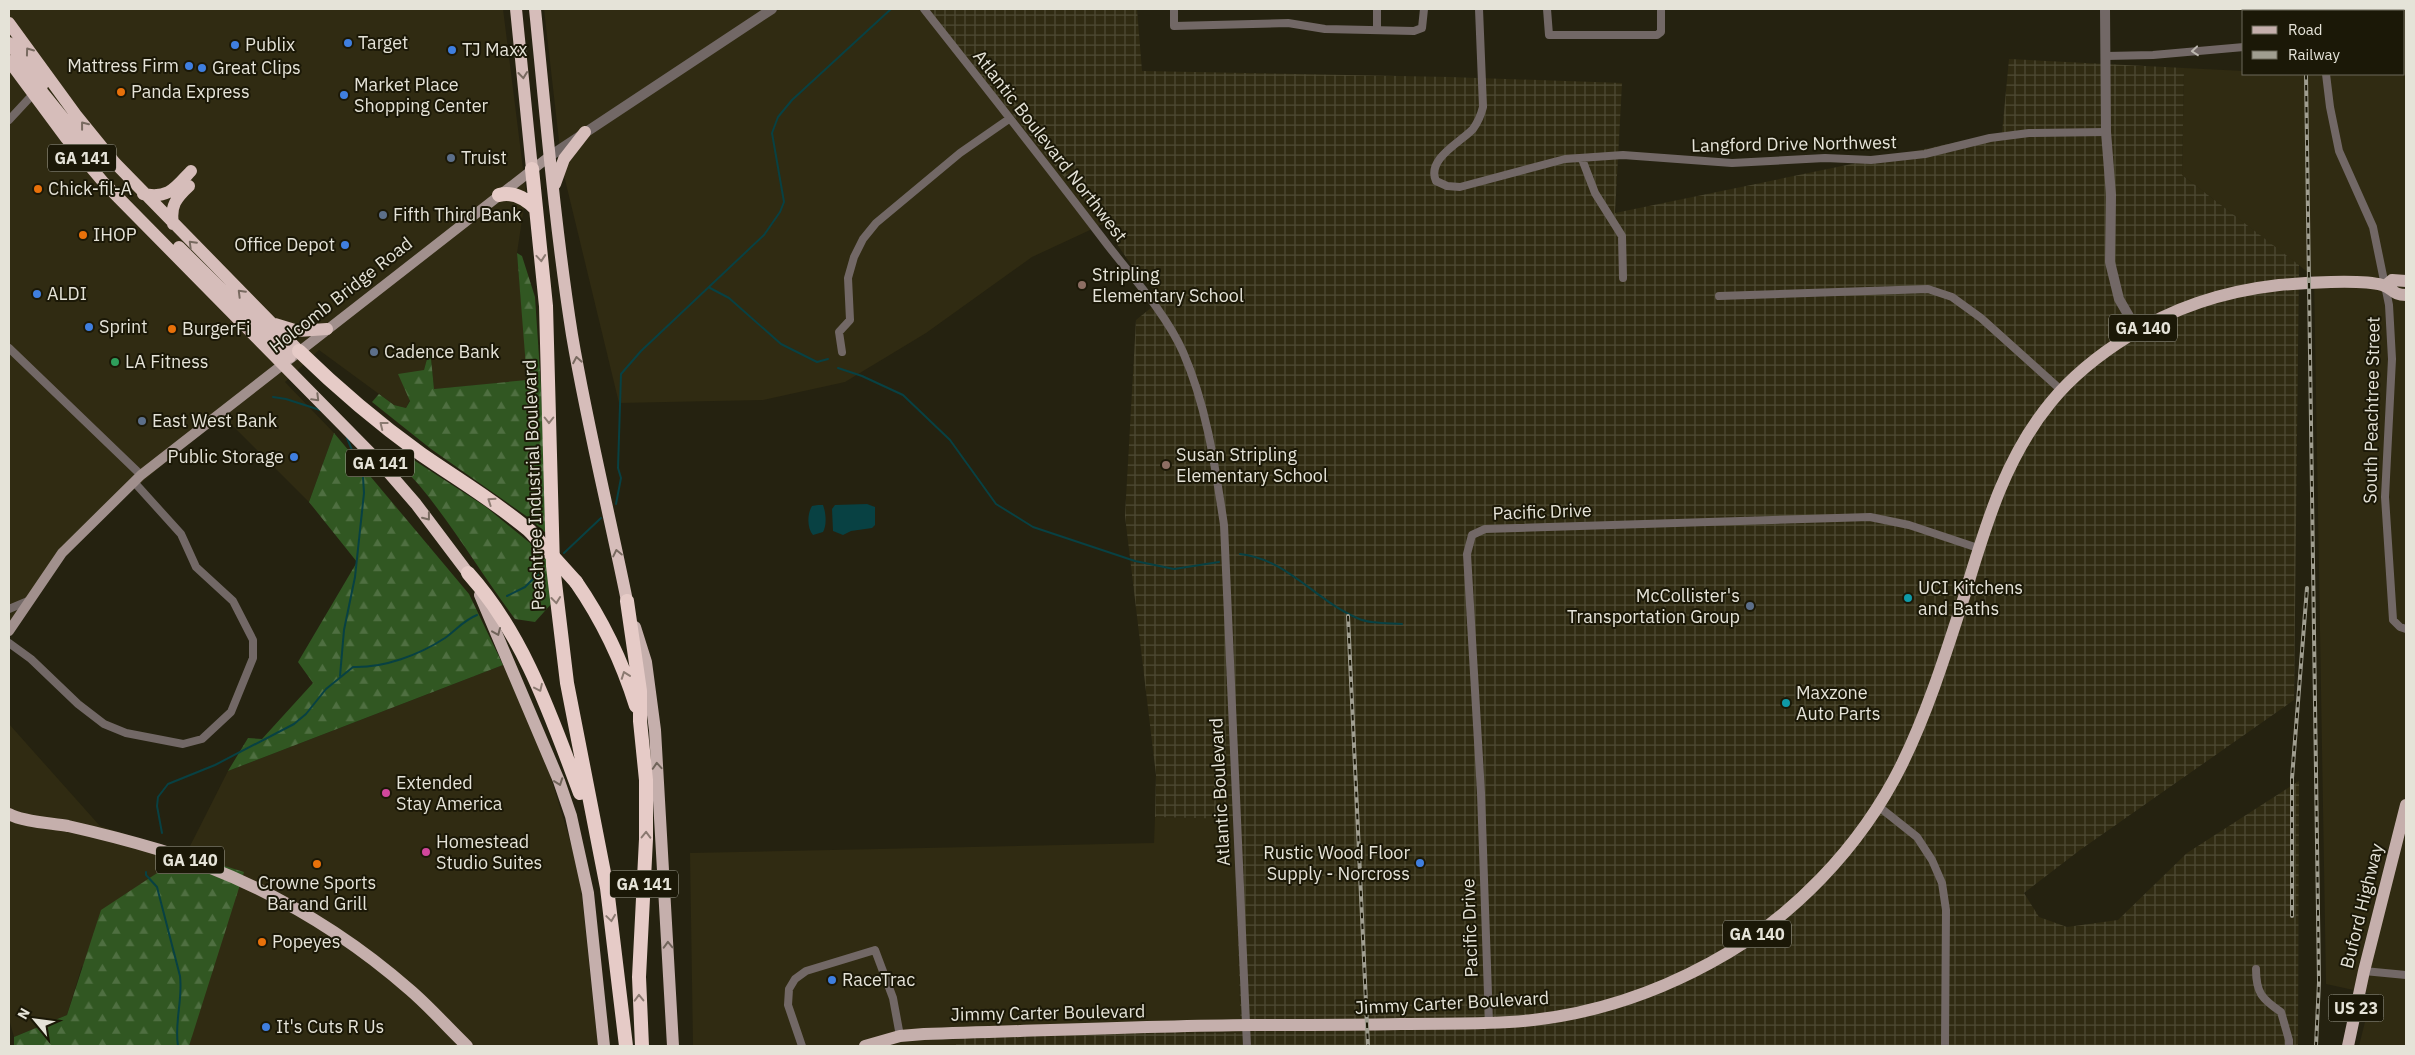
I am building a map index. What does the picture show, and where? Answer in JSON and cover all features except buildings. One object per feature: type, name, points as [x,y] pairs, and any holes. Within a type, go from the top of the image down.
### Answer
[{"type":"highway","name":"Peachtree Industrial Boulevard","points":[[516,9],[546,306],[553,566],[567,683],[607,888],[626,1046]]},
{"type":"highway","points":[[535,9],[564,281],[584,400],[627,601],[640,691],[640,721]]},
{"type":"highway","name":"GA 141","points":[[9,23],[41,86],[83,160],[136,216],[290,357],[416,504],[490,599],[523,655],[565,747],[596,835]]},
{"type":"highway","points":[[9,43],[41,86]]},
{"type":"highway","name":"GA 141","points":[[9,61],[41,86],[143,194],[270,322],[290,357],[333,383],[396,436],[499,507],[530,531],[576,582],[600,619],[618,656],[640,721],[646,798],[646,839],[639,959],[642,1046]]},
{"type":"highway","points":[[553,189],[564,159],[585,132]]},
{"type":"highway","points":[[143,194],[156,196],[168,193],[194,174],[175,200],[172,213],[173,224]]},
{"type":"highway","points":[[499,195],[516,195],[528,202],[536,210]]},
{"type":"highway","points":[[270,322],[298,331],[327,328]]},
{"type":"main road","name":"Holcomb Bridge Road","points":[[9,631],[62,552],[138,478],[327,328],[550,156]]},
{"type":"main road","name":"Jimmy Carter Boulevard","points":[[2385,286],[2392,280],[2406,281]]},
{"type":"main road","name":"Jimmy Carter Boulevard","points":[[865,1046],[900,1036],[924,1034],[1246,1025],[1489,1023],[1532,1020],[1624,1000],[1671,983],[1713,962],[1765,928],[1822,877],[1852,842],[1878,806],[1901,766],[1920,724],[1978,548],[2008,469],[2025,438],[2062,390],[2087,366],[2138,330],[2202,300],[2255,288],[2301,284],[2385,286],[2396,295],[2406,295]]},
{"type":"main road","points":[[468,572],[500,639],[559,781],[571,816],[588,893],[604,1046]]},
{"type":"main road","points":[[627,601],[646,662],[655,730],[673,1046]]},
{"type":"main road","name":"Buford Highway","points":[[2348,1046],[2364,971],[2404,824],[2406,805]]},
{"type":"main road","name":"GA 140","points":[[10,816],[124,840],[210,867],[257,887],[320,923],[377,963],[412,992],[467,1046]]},
{"type":"main road","points":[[597,977],[603,983],[609,1046]]},
{"type":"street","name":"Holcomb Bridge Road","points":[[550,156],[772,9]]},
{"type":"street","name":"Atlantic Boulevard Northwest","points":[[924,9],[1166,321],[1182,352],[1196,387],[1213,448],[1224,525],[1224,557]]},
{"type":"street","points":[[1174,9],[1174,26],[1288,23],[1324,29],[1414,31],[1422,28],[1424,9]]},
{"type":"street","points":[[1377,9],[1378,29]]},
{"type":"street","name":"Langford Drive Northwest","points":[[1479,9],[1483,107],[1480,117],[1473,128],[1440,158],[1434,171],[1436,181],[1447,186],[1460,187],[1549,162],[1582,158],[1623,155],[1675,161],[1732,164],[1825,158],[1871,160],[1925,154],[1990,138],[2029,133],[2106,132]]},
{"type":"street","points":[[1547,9],[1549,35],[1657,34],[1661,32],[1661,9]]},
{"type":"street","points":[[2105,9],[2106,132],[2111,195],[2110,262],[2119,300],[2138,330]]},
{"type":"street","points":[[2106,56],[2153,55],[2242,47]]},
{"type":"street","name":"South Peachtree Street","points":[[2326,75],[2330,107],[2339,151],[2373,227],[2389,305],[2392,351],[2385,497],[2388,556],[2393,620],[2406,629]]},
{"type":"street","points":[[9,120],[41,86]]},
{"type":"street","points":[[842,352],[839,332],[850,320],[848,278],[854,257],[863,239],[876,222],[960,153],[1009,119]]},
{"type":"street","points":[[1582,158],[1595,193],[1622,236],[1623,278]]},
{"type":"street","points":[[1719,296],[1928,289],[1952,297],[1981,318],[2062,390]]},
{"type":"street","points":[[9,348],[138,478],[181,534],[196,566],[233,601],[254,640],[253,658],[231,712],[202,739],[183,744],[126,733],[104,724],[78,704],[31,659],[9,643]]},
{"type":"street","name":"Pacific Drive","points":[[1489,1023],[1481,794],[1467,554],[1472,536],[1485,529],[1870,517],[1909,525],[1978,548]]},
{"type":"street","name":"Atlantic Boulevard","points":[[1224,557],[1246,1025]]},
{"type":"street","points":[[9,609],[30,600]]},
{"type":"street","points":[[1878,806],[1917,838],[1932,860],[1942,883],[1946,910],[1945,1046]]},
{"type":"street","points":[[802,1046],[788,1005],[789,989],[794,980],[806,971],[875,950],[893,998],[900,1036]]},
{"type":"street","points":[[2256,969],[2256,987],[2268,1004],[2281,1012],[2290,1040],[2289,1046]]},
{"type":"street","points":[[2364,971],[2406,975]]},
{"type":"street","points":[[1246,1025],[1247,1046]]},
{"type":"shaded area","points":[[9,9],[503,9],[526,193],[517,253],[528,381],[434,389],[430,350],[424,370],[406,408],[394,405],[319,350],[285,382],[334,433],[309,502],[222,415],[59,552],[9,623]]},
{"type":"shaded area","points":[[544,9],[925,9],[1103,224],[1032,257],[926,333],[845,382],[763,400],[619,403],[562,167]]},
{"type":"shaded area","points":[[925,9],[1137,9],[1142,71],[1450,77],[1622,83],[1615,213],[2002,133],[2009,59],[2184,68],[2182,175],[2299,265],[2294,700],[2080,850],[2024,893],[2039,917],[2067,927],[2118,920],[2187,853],[2299,781],[2298,1046],[956,1046],[956,1028],[1241,1033],[1234,819],[1155,817],[1156,775],[1125,516],[1136,320],[1162,299],[1130,263],[1103,224]]},
{"type":"shaded area","points":[[2406,9],[2406,1046],[2359,1046],[2372,994],[2326,984],[2314,277],[2182,175],[2184,68],[2242,71],[2242,75],[2405,75],[2405,10],[2306,10]]},
{"type":"shaded area","points":[[503,665],[544,755],[579,870],[598,1046],[189,1046],[192,1036],[82,966],[67,1015],[14,1037],[9,1019],[9,724],[100,826],[186,854],[228,771]]},
{"type":"shaded area","points":[[1155,817],[1234,818],[1241,1033],[956,1028],[956,1046],[693,1046],[690,853],[1154,843]]},
{"type":"green space","points":[[517,253],[522,256],[535,297],[547,534],[529,518],[431,449],[372,402],[379,394],[394,405],[406,408],[410,401],[398,374],[424,370],[430,348],[434,389],[527,380]]},
{"type":"green space","points":[[334,433],[469,594],[503,665],[228,771],[248,738],[262,739],[313,683],[298,662],[357,562],[309,502]]},
{"type":"green space","points":[[406,455],[486,507],[547,557],[552,603],[535,622],[515,619],[432,501],[412,477],[388,456]]},
{"type":"green space","points":[[186,854],[244,872],[189,1046],[14,1046],[14,1037],[67,1015],[101,910]]},
{"type":"water","points":[[867,504],[875,507],[875,525],[872,528],[851,531],[843,535],[833,531],[832,509],[835,505]]},
{"type":"water","points":[[823,505],[825,526],[823,532],[813,535],[809,525],[810,509],[812,506]]},
{"type":"waterway","points":[[616,504],[621,478],[618,468],[621,374],[641,351],[764,235],[780,212],[784,202],[772,133],[778,117],[792,100],[891,9]]},
{"type":"waterway","points":[[710,288],[729,298],[781,344],[817,362],[828,359]]},
{"type":"waterway","points":[[838,368],[862,376],[903,395],[950,440],[996,504],[1033,527],[1135,561],[1174,569],[1219,562]]},
{"type":"waterway","points":[[273,397],[286,399],[320,410]]},
{"type":"waterway","points":[[340,676],[344,630],[355,577],[364,493],[363,477],[347,438]]},
{"type":"waterway","points":[[564,553],[601,518]]},
{"type":"waterway","points":[[1240,554],[1257,557],[1287,572],[1328,601],[1357,618],[1373,622],[1402,624]]},
{"type":"waterway","points":[[507,596],[525,587],[540,572]]},
{"type":"waterway","points":[[162,833],[157,806],[158,797],[168,784],[215,765],[294,724],[306,714],[326,689],[353,667],[389,663],[413,655],[445,638],[464,622],[477,615]]},
{"type":"waterway","points":[[146,872],[146,875],[157,887],[180,976],[178,1046]]},
{"type":"railway","points":[[2306,75],[2319,982],[2316,1046]]},
{"type":"railway","points":[[2292,916],[2292,778],[2307,588]]},
{"type":"railway","points":[[1348,616],[1368,1046]]},
{"type":"place","name":"Target","points":[[348,43]]},
{"type":"place","name":"Publix","points":[[235,45]]},
{"type":"place","name":"TJ Maxx","points":[[452,50]]},
{"type":"place","name":"Mattress Firm","points":[[189,66]]},
{"type":"place","name":"Great Clips","points":[[202,68]]},
{"type":"place","name":"Panda Express","points":[[121,92]]},
{"type":"place","name":"Market Place Shopping Center","points":[[344,95]]},
{"type":"place","name":"Truist","points":[[451,158]]},
{"type":"place","name":"Chick-fil-A","points":[[38,189]]},
{"type":"place","name":"Fifth Third Bank","points":[[383,215]]},
{"type":"place","name":"IHOP","points":[[83,235]]},
{"type":"place","name":"Office Depot","points":[[345,245]]},
{"type":"place","name":"Stripling Elementary School","points":[[1082,285]]},
{"type":"place","name":"ALDI","points":[[37,294]]},
{"type":"place","name":"Sprint","points":[[89,327]]},
{"type":"place","name":"BurgerFi","points":[[172,329]]},
{"type":"place","name":"Cadence Bank","points":[[374,352]]},
{"type":"place","name":"LA Fitness","points":[[115,362]]},
{"type":"place","name":"East West Bank","points":[[142,421]]},
{"type":"place","name":"Public Storage","points":[[294,457]]},
{"type":"place","name":"Susan Stripling Elementary School","points":[[1166,465]]},
{"type":"place","name":"UCI Kitchens and Baths","points":[[1908,598]]},
{"type":"place","name":"McCollister's Transportation Group","points":[[1750,606]]},
{"type":"place","name":"Maxzone Auto Parts","points":[[1786,703]]},
{"type":"place","name":"Extended Stay America","points":[[386,793]]},
{"type":"place","name":"Homestead Studio Suites","points":[[426,852]]},
{"type":"place","name":"Rustic Wood Floor Supply - Norcross","points":[[1420,863]]},
{"type":"place","name":"Crowne Sports Bar and Grill","points":[[317,864]]},
{"type":"place","name":"Popeyes","points":[[262,942]]},
{"type":"place","name":"RaceTrac","points":[[832,980]]},
{"type":"place","name":"It's Cuts R Us","points":[[266,1027]]}]
